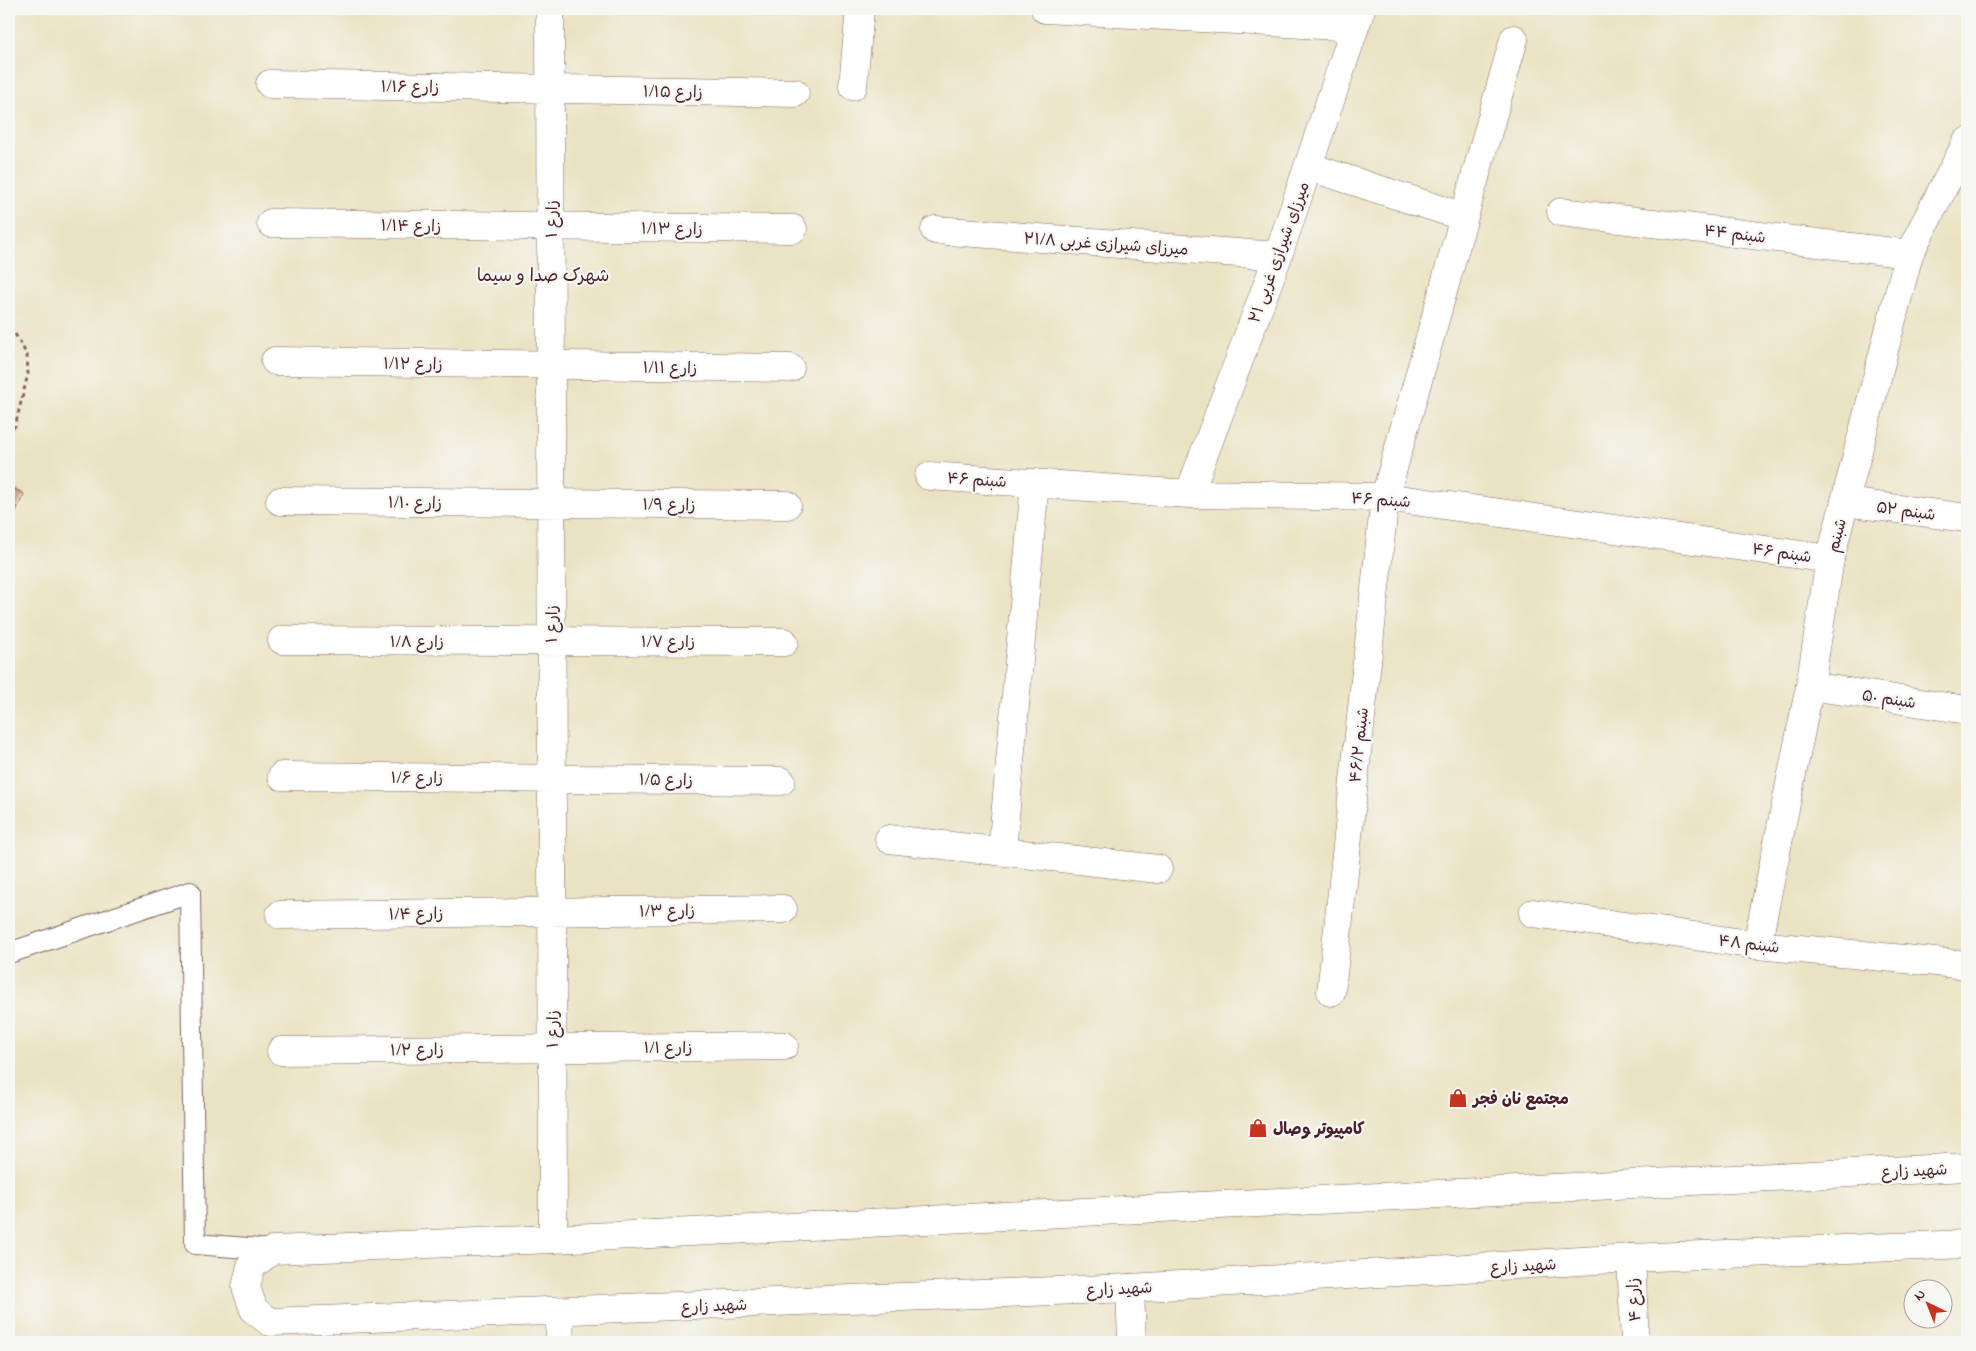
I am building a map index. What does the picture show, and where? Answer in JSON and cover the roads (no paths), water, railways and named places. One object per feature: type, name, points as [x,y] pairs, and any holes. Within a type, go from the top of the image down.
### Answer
[{"type":"street","name":"۱ زارع","points":[[550,9],[553,1239]]},
{"type":"street","points":[[853,86],[860,9]]},
{"type":"street","points":[[1045,9],[1358,18]]},
{"type":"street","name":"۲۱ میرزای شیرازی غربی","points":[[1189,494],[1278,256],[1358,18]]},
{"type":"street","name":"۴۶/۲ شبنم","points":[[1331,992],[1385,497],[1514,39]]},
{"type":"street","name":"۱/۱۶ زارع","points":[[270,84],[550,88]]},
{"type":"street","name":"۱/۱۵ زارع","points":[[550,88],[796,93]]},
{"type":"street","name":"شبنم","points":[[1757,945],[1810,686],[1830,559],[1909,254],[1959,175],[1967,142]]},
{"type":"street","points":[[1319,170],[1464,217]]},
{"type":"street","name":"شبنم ۴۴","points":[[1560,212],[1909,254]]},
{"type":"street","name":"۱/۱۴ زارع","points":[[271,223],[551,226]]},
{"type":"street","name":"۱/۱۳ زارع","points":[[551,226],[793,229]]},
{"type":"street","name":"۲۱/۸ میرزای شیرازی غربی","points":[[935,230],[1278,256]]},
{"type":"street","name":"۱/۱۲ زارع","points":[[276,361],[551,365]]},
{"type":"street","name":"۱/۱۱ زارع","points":[[551,365],[790,368]]},
{"type":"street","name":"۴۶ شبنم","points":[[929,476],[1189,494],[1385,497],[1830,559]]},
{"type":"street","points":[[1002,851],[1035,483]]},
{"type":"street","name":"۱/۱۰ زارع","points":[[280,501],[551,503]]},
{"type":"street","name":"۵۲ شبنم","points":[[1845,502],[1967,518]]},
{"type":"street","name":"۱/۹ زارع","points":[[551,503],[787,505]]},
{"type":"street","name":"۱/۸ زارع","points":[[282,640],[552,641]]},
{"type":"street","name":"۱/۷ زارع","points":[[552,641],[784,642]]},
{"type":"street","name":"۵۰ شبنم","points":[[1810,686],[1967,710]]},
{"type":"street","name":"۱/۶ زارع","points":[[282,776],[551,778]]},
{"type":"street","name":"۱/۵ زارع","points":[[551,778],[781,781]]},
{"type":"street","points":[[889,839],[1158,869]]},
{"type":"street","name":"۱/۳ زارع","points":[[552,912],[783,909]]},
{"type":"street","name":"۱/۴ زارع","points":[[280,914],[552,912]]},
{"type":"street","name":"۴۸ شبنم","points":[[1532,913],[1757,945],[1967,966]]},
{"type":"street","name":"۱/۱ زارع","points":[[552,1048],[784,1046]]},
{"type":"street","name":"۱/۲ زارع","points":[[281,1051],[552,1048]]},
{"type":"street","name":"شهید زارع","points":[[1967,1167],[553,1239],[272,1250],[251,1266],[246,1287],[254,1310],[270,1322],[1130,1288],[1631,1258],[1967,1244]]},
{"type":"street","name":"۴ زارع","points":[[1631,1258],[1635,1342]]},
{"type":"street","points":[[1130,1288],[1132,1342]]},
{"type":"street","points":[[559,1310],[560,1342]]},
{"type":"lane","points":[[9,953],[190,892],[195,1244],[272,1250]]},
{"type":"place","name":"مجتمع نان فجر","points":[[1458,1098]]},
{"type":"place","name":"کامپیوتر وصال","points":[[1258,1128]]},
{"type":"district","name":"شهرک صدا و سیما","points":[[543,275]]}]
